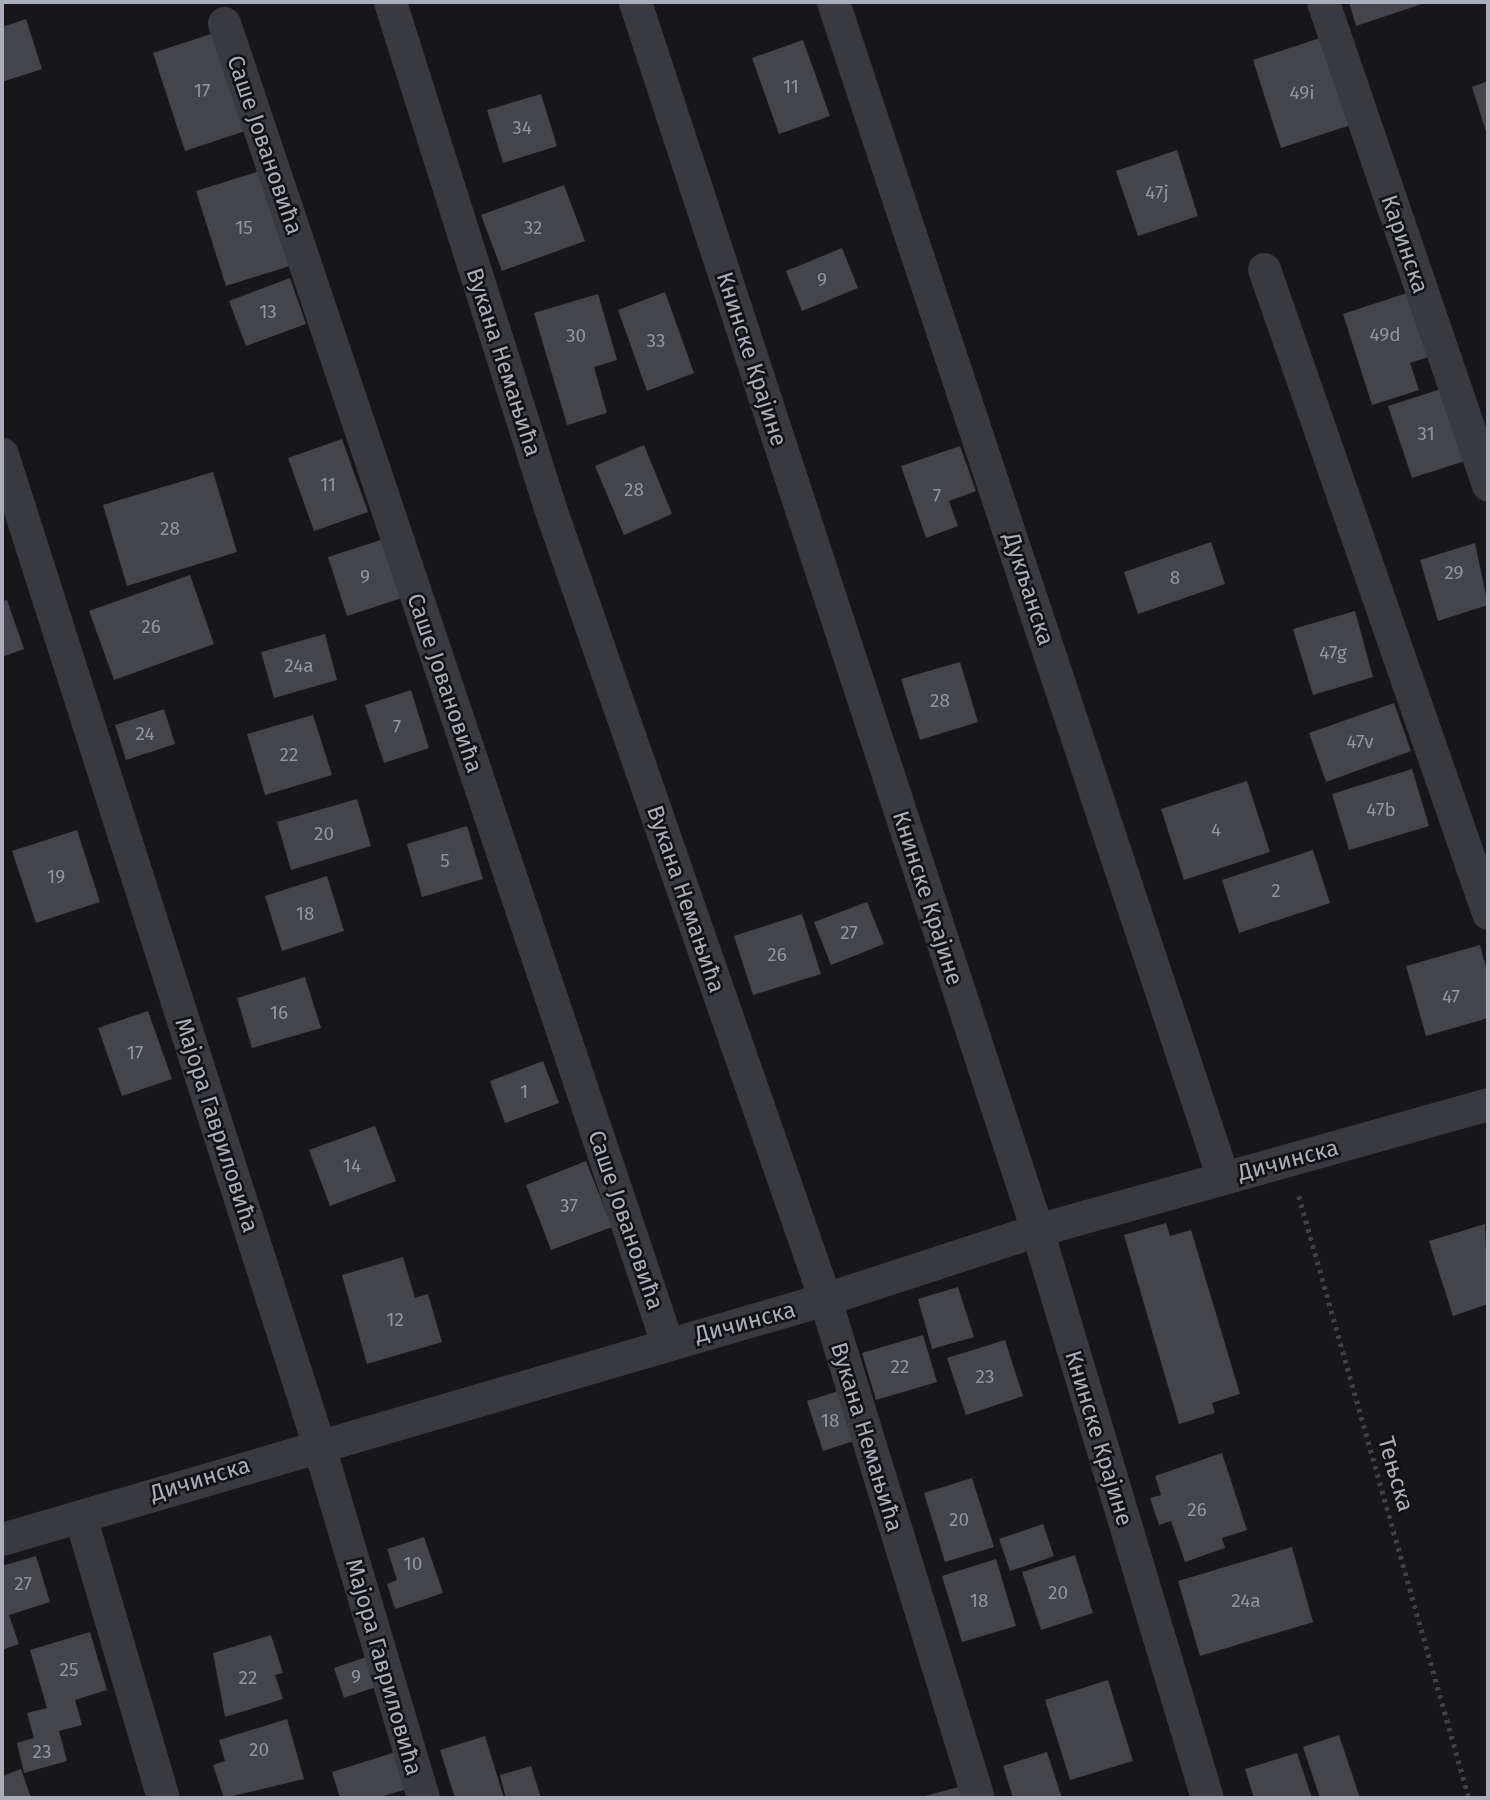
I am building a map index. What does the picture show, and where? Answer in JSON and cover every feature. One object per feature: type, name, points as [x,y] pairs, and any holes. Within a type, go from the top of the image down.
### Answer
[{"type":"street","name":"Вукана Немањића","points":[[390,2],[550,508],[825,1299],[978,1798]]},
{"type":"street","name":"Книнске Крајине","points":[[635,2],[1037,1230],[1207,1798]]},
{"type":"street","name":"Дукљанска","points":[[833,2],[1223,1178]]},
{"type":"street","name":"Каринска","points":[[1322,2],[1488,485]]},
{"type":"street","name":"Саше Јовановића","points":[[224,23],[667,1343]]},
{"type":"street","points":[[1264,269],[1488,914]]},
{"type":"street","name":"Мајора Гавриловића","points":[[2,454],[318,1443],[423,1798]]},
{"type":"street","name":"Дичинска","points":[[2,1539],[318,1443],[825,1299],[1037,1230],[1289,1160],[1487,1110]]},
{"type":"street","points":[[80,1516],[163,1798]]},
{"type":"path","name":"Тењска","points":[[1289,1160],[1469,1798]]},
{"type":"building","points":[[1349,2],[1428,2],[1356,26]]},
{"type":"building","points":[[26,19],[42,69],[2,82],[2,27]]},
{"type":"building","points":[[220,31],[251,129],[185,151],[153,53]]},
{"type":"building","points":[[1323,37],[1351,125],[1281,148],[1253,60]]},
{"type":"building","points":[[803,40],[830,116],[779,134],[752,58]]},
{"type":"building","points":[[1488,81],[1488,138],[1472,87]]},
{"type":"building","points":[[541,94],[557,146],[503,163],[487,110]]},
{"type":"building","points":[[1177,150],[1198,216],[1138,236],[1116,171]]},
{"type":"building","points":[[263,170],[293,265],[226,286],[196,191]]},
{"type":"building","points":[[564,185],[585,241],[502,271],[481,215]]},
{"type":"building","points":[[842,248],[858,288],[802,311],[786,271]]},
{"type":"building","points":[[290,278],[306,324],[246,346],[229,301]]},
{"type":"building","points":[[665,292],[694,373],[647,391],[618,310]]},
{"type":"building","points":[[1407,293],[1428,357],[1410,363],[1419,390],[1372,405],[1343,314]]},
{"type":"building","points":[[598,294],[617,360],[594,367],[607,413],[567,425],[534,313]]},
{"type":"building","points":[[1441,389],[1465,461],[1412,478],[1388,406]]},
{"type":"building","points":[[342,439],[368,512],[314,531],[288,458]]},
{"type":"building","points":[[644,445],[672,514],[624,535],[595,466]]},
{"type":"building","points":[[960,446],[976,491],[949,501],[958,526],[926,538],[901,466]]},
{"type":"building","points":[[213,472],[237,552],[127,586],[103,505]]},
{"type":"building","points":[[384,539],[402,598],[347,616],[328,557]]},
{"type":"building","points":[[1211,542],[1225,584],[1138,614],[1124,572]]},
{"type":"building","points":[[1475,543],[1488,605],[1438,621],[1420,560]]},
{"type":"building","points":[[190,575],[214,644],[114,680],[89,611]]},
{"type":"building","points":[[7,600],[24,649],[2,657],[2,602]]},
{"type":"building","points":[[1355,611],[1373,677],[1313,695],[1293,629]]},
{"type":"building","points":[[325,634],[337,680],[274,698],[261,652]]},
{"type":"building","points":[[960,662],[978,722],[920,740],[901,679]]},
{"type":"building","points":[[411,690],[429,748],[384,763],[365,705]]},
{"type":"building","points":[[1394,703],[1411,751],[1326,782],[1309,733]]},
{"type":"building","points":[[164,709],[175,744],[126,760],[115,725]]},
{"type":"building","points":[[313,715],[332,775],[265,795],[247,734]]},
{"type":"building","points":[[1412,769],[1429,826],[1349,850],[1332,794]]},
{"type":"building","points":[[1247,781],[1270,852],[1184,880],[1161,809]]},
{"type":"building","points":[[357,799],[371,846],[291,870],[277,822]]},
{"type":"building","points":[[467,826],[483,879],[422,897],[407,844]]},
{"type":"building","points":[[77,830],[100,902],[36,923],[12,851]]},
{"type":"building","points":[[1313,850],[1330,903],[1239,933],[1222,880]]},
{"type":"building","points":[[327,876],[344,931],[282,951],[265,896]]},
{"type":"building","points":[[867,902],[884,944],[831,965],[814,922]]},
{"type":"building","points":[[802,914],[821,974],[753,995],[734,936]]},
{"type":"building","points":[[1480,945],[1488,975],[1488,1018],[1426,1036],[1406,966]]},
{"type":"building","points":[[305,977],[321,1028],[252,1048],[237,998]]},
{"type":"building","points":[[148,1011],[172,1079],[122,1096],[98,1028]]},
{"type":"building","points":[[543,1061],[559,1103],[505,1123],[490,1081]]},
{"type":"building","points":[[375,1126],[396,1181],[330,1206],[309,1150]]},
{"type":"building","points":[[586,1161],[612,1227],[551,1250],[526,1185]]},
{"type":"building","points":[[1166,1223],[1170,1236],[1191,1230],[1240,1394],[1212,1403],[1215,1413],[1179,1424],[1124,1235]]},
{"type":"building","points":[[1485,1224],[1488,1304],[1453,1316],[1429,1241]]},
{"type":"building","points":[[403,1257],[415,1298],[428,1294],[442,1342],[367,1364],[342,1275]]},
{"type":"building","points":[[958,1287],[974,1337],[932,1349],[918,1299]]},
{"type":"building","points":[[923,1335],[937,1382],[876,1400],[862,1353]]},
{"type":"building","points":[[1005,1340],[1023,1396],[966,1415],[947,1358]]},
{"type":"building","points":[[838,1391],[854,1441],[823,1451],[807,1401]]},
{"type":"building","points":[[1222,1453],[1247,1530],[1222,1538],[1225,1548],[1185,1562],[1171,1521],[1159,1525],[1150,1498],[1161,1495],[1155,1476]]},
{"type":"building","points":[[972,1478],[994,1547],[945,1562],[924,1493]]},
{"type":"building","points":[[1043,1524],[1054,1556],[1010,1571],[999,1539]]},
{"type":"building","points":[[424,1537],[443,1593],[395,1609],[387,1584],[397,1580],[387,1549]]},
{"type":"building","points":[[1292,1547],[1313,1622],[1200,1656],[1178,1581]]},
{"type":"building","points":[[1075,1555],[1093,1613],[1041,1630],[1022,1572]]},
{"type":"building","points":[[36,1556],[50,1602],[9,1615],[19,1644],[2,1650],[2,1566]]},
{"type":"building","points":[[996,1559],[1016,1626],[962,1642],[942,1576]]},
{"type":"building","points":[[90,1632],[107,1690],[75,1700],[82,1725],[59,1731],[67,1761],[24,1773],[17,1743],[34,1738],[27,1713],[47,1708],[30,1650]]},
{"type":"building","points":[[271,1635],[283,1673],[275,1675],[283,1699],[225,1717],[213,1653]]},
{"type":"building","points":[[369,1656],[379,1686],[344,1698],[334,1668]]},
{"type":"building","points":[[1108,1680],[1133,1761],[1070,1780],[1045,1700]]},
{"type":"building","points":[[287,1719],[304,1779],[224,1798],[213,1765],[225,1761],[219,1740]]},
{"type":"building","points":[[1339,1735],[1360,1798],[1320,1798],[1303,1747]]},
{"type":"building","points":[[485,1736],[504,1798],[455,1798],[440,1750]]},
{"type":"building","points":[[402,1750],[414,1787],[377,1798],[340,1798],[332,1772]]},
{"type":"building","points":[[1047,1752],[1062,1798],[1013,1798],[1003,1766]]},
{"type":"building","points":[[1297,1753],[1312,1798],[1254,1798],[1245,1769]]},
{"type":"building","points":[[531,1766],[541,1798],[506,1798],[500,1775]]},
{"type":"building","points":[[21,1769],[31,1798],[2,1798],[2,1776]]},
{"type":"building","points":[[963,1786],[966,1798],[921,1798],[921,1797]]}]
